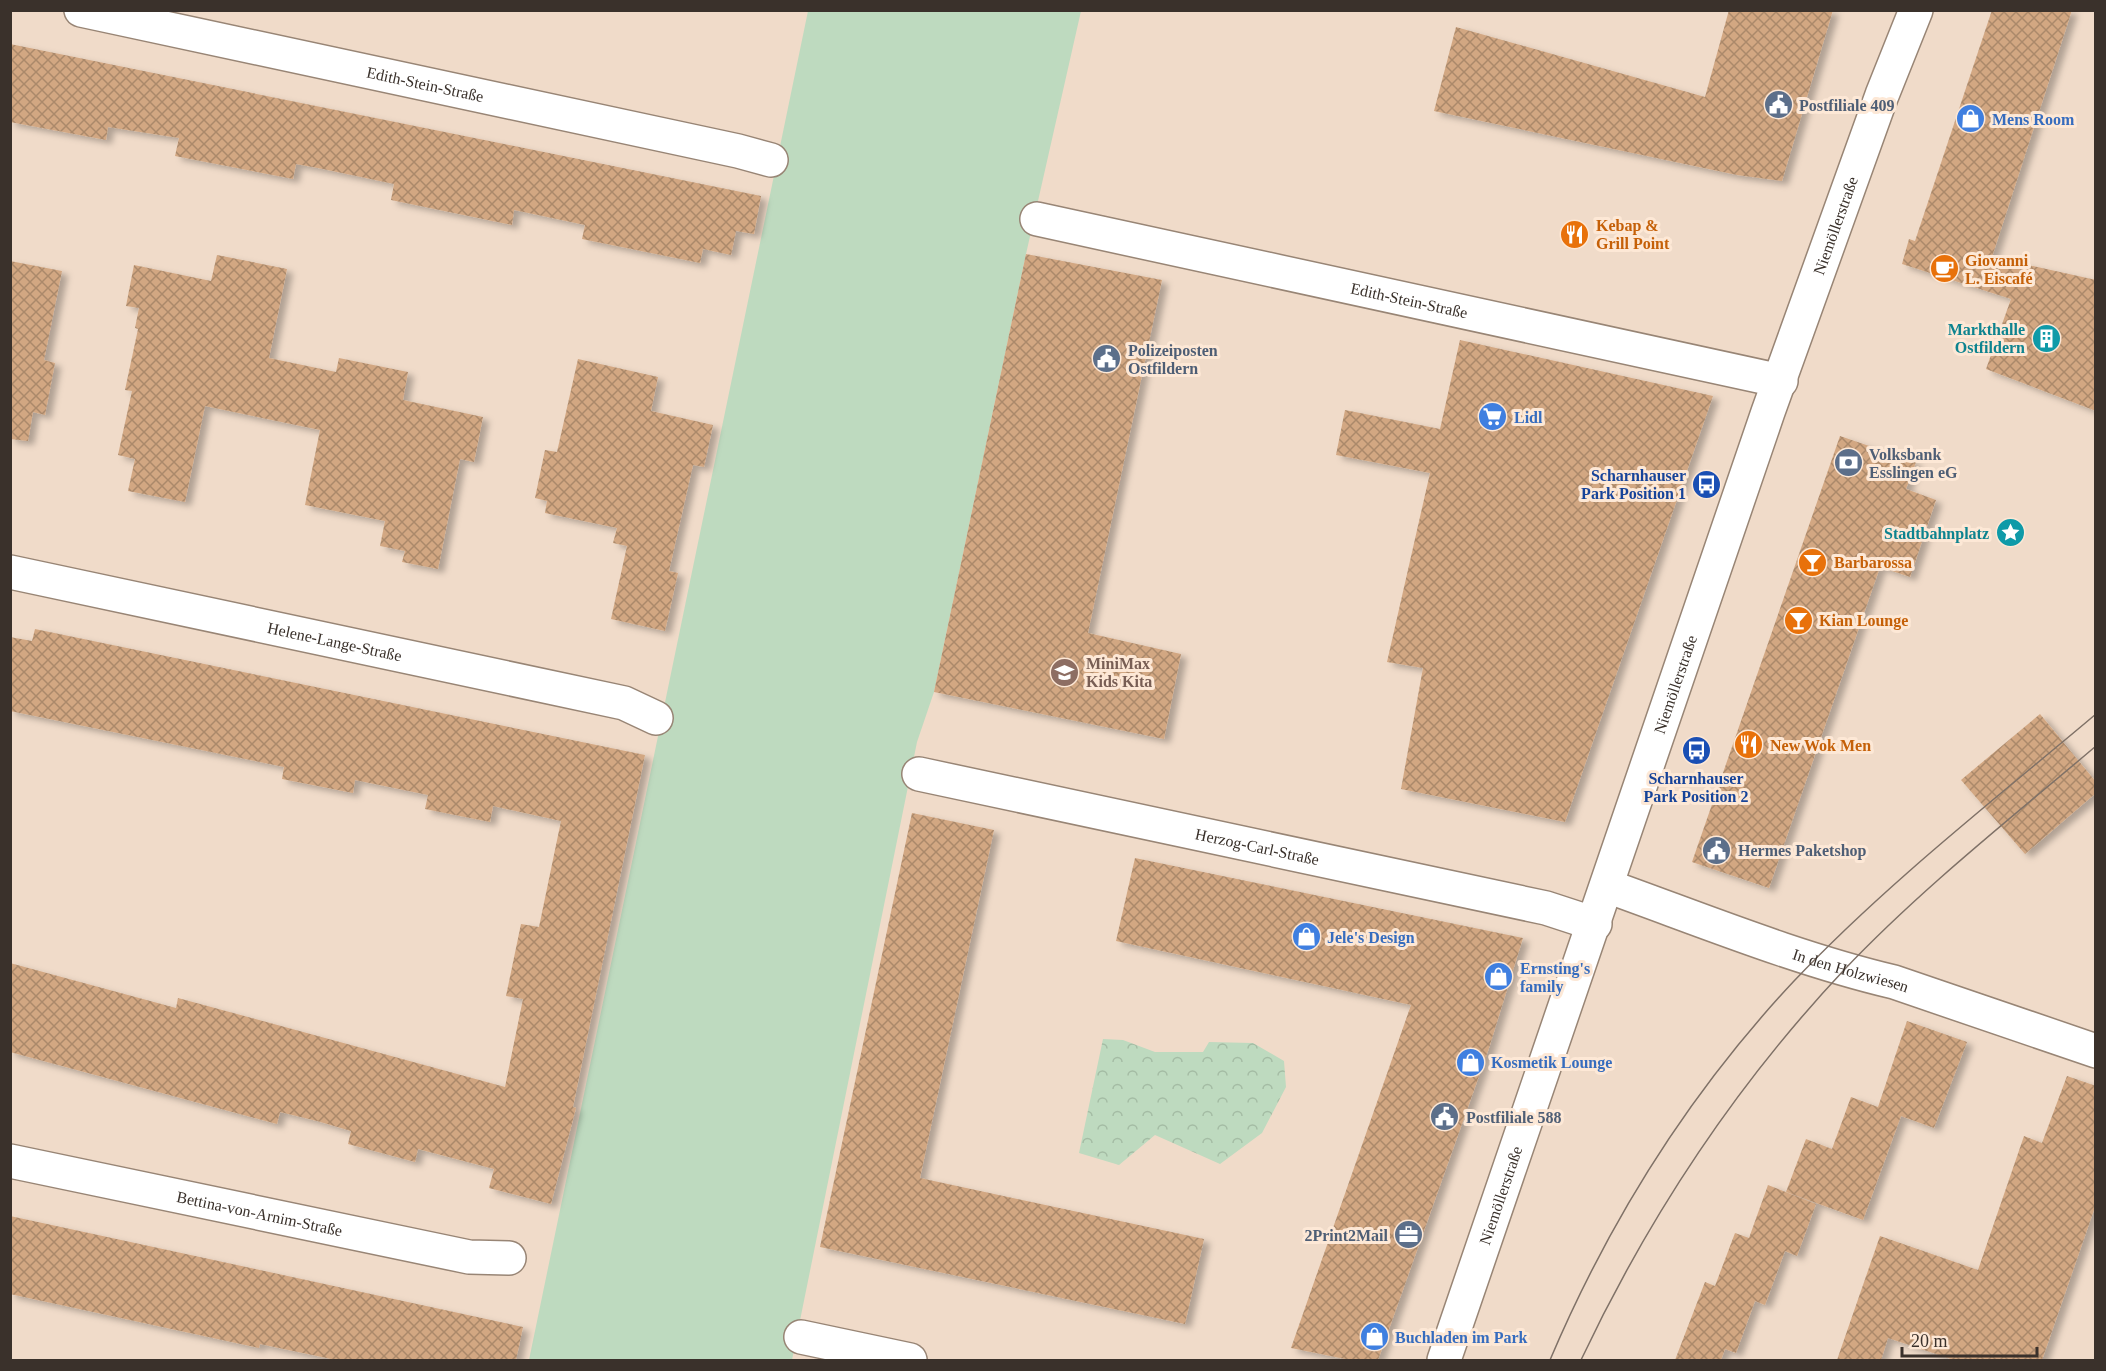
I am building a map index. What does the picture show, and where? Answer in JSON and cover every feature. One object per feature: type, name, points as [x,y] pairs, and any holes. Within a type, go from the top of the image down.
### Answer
[{"type":"street","name":"Edith-Stein-Straße","points":[[81,10],[771,160]]},
{"type":"street","name":"Niemöllerstraße","points":[[1444,1360],[1595,924],[1737,501],[1882,95],[1916,10]]},
{"type":"street","name":"Edith-Stein-Straße","points":[[1037,219],[1781,381]]},
{"type":"street","name":"Helene-Lange-Straße","points":[[10,572],[624,703],[656,718]]},
{"type":"street","name":"Herzog-Carl-Straße","points":[[919,774],[1546,908],[1595,924]]},
{"type":"street","name":"In den Holzwiesen","points":[[1607,886],[1755,939],[2096,1052]]},
{"type":"street","name":"Bettina-von-Arnim-Straße","points":[[10,1161],[469,1257],[508,1258]]},
{"type":"street","points":[[801,1337],[910,1360]]},
{"type":"green space","points":[[808,11],[1081,11],[1026,254],[934,692],[917,742],[792,1360],[529,1360]]},
{"type":"green space","points":[[1103,1039],[1123,1040],[1155,1052],[1203,1052],[1209,1042],[1253,1043],[1284,1061],[1286,1087],[1262,1133],[1220,1164],[1155,1135],[1119,1165],[1079,1153]]},
{"type":"building","points":[[1729,10],[1833,10],[1782,181],[1737,175],[1434,111],[1456,27],[1705,97]]},
{"type":"building","points":[[1992,10],[2072,10],[1992,257],[2096,280],[2096,411],[1986,369],[2011,299],[1902,264],[1909,239],[1915,241]]},
{"type":"building","points":[[10,44],[761,196],[754,234],[736,231],[731,255],[703,249],[700,263],[582,239],[585,225],[514,210],[512,225],[391,200],[394,184],[323,169],[296,164],[293,179],[175,156],[179,138],[108,127],[106,140],[10,122]]},
{"type":"building","points":[[1026,254],[1162,280],[1088,633],[1181,654],[1164,739],[934,692]]},
{"type":"building","points":[[217,255],[287,269],[269,358],[336,372],[339,358],[408,372],[403,400],[483,417],[474,462],[460,459],[438,569],[402,562],[405,551],[380,546],[385,521],[305,505],[320,430],[205,406],[185,502],[128,491],[135,459],[118,455],[132,391],[125,390],[138,329],[135,328],[139,308],[126,306],[134,265],[211,281]]},
{"type":"building","points":[[10,261],[62,271],[44,360],[55,363],[45,415],[33,412],[28,441],[10,439]]},
{"type":"building","points":[[1460,340],[1713,396],[1565,822],[1401,789],[1423,668],[1387,662],[1430,473],[1336,455],[1345,410],[1440,429]]},
{"type":"building","points":[[578,359],[658,377],[651,411],[713,425],[704,467],[693,465],[669,571],[678,573],[665,631],[611,619],[627,546],[613,543],[617,528],[545,513],[547,501],[535,498],[545,450],[557,452]]},
{"type":"building","points":[[1840,436],[1916,462],[1906,489],[1936,500],[1910,577],[1880,567],[1769,888],[1692,862]]},
{"type":"building","points":[[35,629],[645,755],[573,1107],[576,1108],[551,1204],[489,1188],[494,1169],[418,1149],[415,1162],[348,1144],[351,1131],[317,1121],[280,1112],[277,1124],[10,1052],[10,963],[176,1008],[178,998],[505,1087],[523,999],[506,996],[521,924],[539,927],[561,821],[493,806],[490,822],[425,809],[428,795],[355,780],[353,793],[282,779],[284,767],[10,711],[10,637],[32,641]]},
{"type":"building","points":[[2040,714],[2096,782],[2096,793],[2025,854],[1961,780]]},
{"type":"building","points":[[912,813],[994,830],[920,1178],[1204,1239],[1185,1324],[820,1247]]},
{"type":"building","points":[[1135,858],[1523,938],[1489,1048],[1378,1360],[1350,1360],[1291,1348],[1411,1005],[1116,941]]},
{"type":"building","points":[[1907,1021],[1967,1042],[1934,1128],[1901,1116],[1863,1220],[1786,1192],[1806,1139],[1832,1149],[1851,1097],[1878,1107]]},
{"type":"building","points":[[2067,1076],[2096,1086],[2096,1204],[2042,1360],[1954,1360],[1888,1338],[1881,1360],[1837,1360],[1880,1236],[1978,1270],[2024,1136],[2042,1143]]},
{"type":"building","points":[[1768,1185],[1816,1204],[1797,1256],[1785,1251],[1765,1305],[1755,1301],[1736,1353],[1725,1349],[1721,1360],[1675,1360],[1705,1282],[1715,1286],[1735,1233],[1749,1238]]},
{"type":"building","points":[[10,1216],[523,1327],[516,1360],[336,1360],[260,1344],[259,1348],[10,1294]]},
{"type":"tram line","points":[[1550,1360],[1598,1258],[1655,1160],[1720,1068],[1756,1023],[1829,945],[1866,910],[1941,843],[2096,714]]},
{"type":"tram line","points":[[1581,1360],[1635,1255],[1697,1154],[1766,1060],[1804,1014],[1873,940],[1904,911],[2096,746]]},
{"type":"place","name":"Postfiliale 409","points":[[1778,105]]},
{"type":"place","name":"Mens Room","points":[[1971,119]]},
{"type":"place","name":"Kebap & Grill Point","points":[[1575,234]]},
{"type":"place","name":"Giovanni L. Eiscafé","points":[[1944,269]]},
{"type":"place","name":"Markthalle Ostfildern","points":[[2046,338]]},
{"type":"place","name":"Polizeiposten Ostfildern","points":[[1107,359]]},
{"type":"place","name":"Lidl","points":[[1493,417]]},
{"type":"place","name":"Volksbank Esslingen eG","points":[[1848,463]]},
{"type":"place","name":"Scharnhauser Park Position 1","points":[[1707,484]]},
{"type":"place","name":"Stadtbahnplatz","points":[[2010,533]]},
{"type":"place","name":"Barbarossa","points":[[1813,562]]},
{"type":"place","name":"Kian Lounge","points":[[1798,620]]},
{"type":"place","name":"MiniMax Kids Kita","points":[[1065,672]]},
{"type":"place","name":"New Wok Men","points":[[1749,745]]},
{"type":"place","name":"Scharnhauser Park Position 2","points":[[1696,750]]},
{"type":"place","name":"Hermes Paketshop","points":[[1717,850]]},
{"type":"place","name":"Jele's Design","points":[[1306,937]]},
{"type":"place","name":"Ernsting's family","points":[[1499,977]]},
{"type":"place","name":"Kosmetik Lounge","points":[[1470,1062]]},
{"type":"place","name":"Postfiliale 588","points":[[1445,1117]]},
{"type":"place","name":"2Print2Mail","points":[[1409,1235]]},
{"type":"place","name":"Buchladen im Park","points":[[1374,1337]]}]
